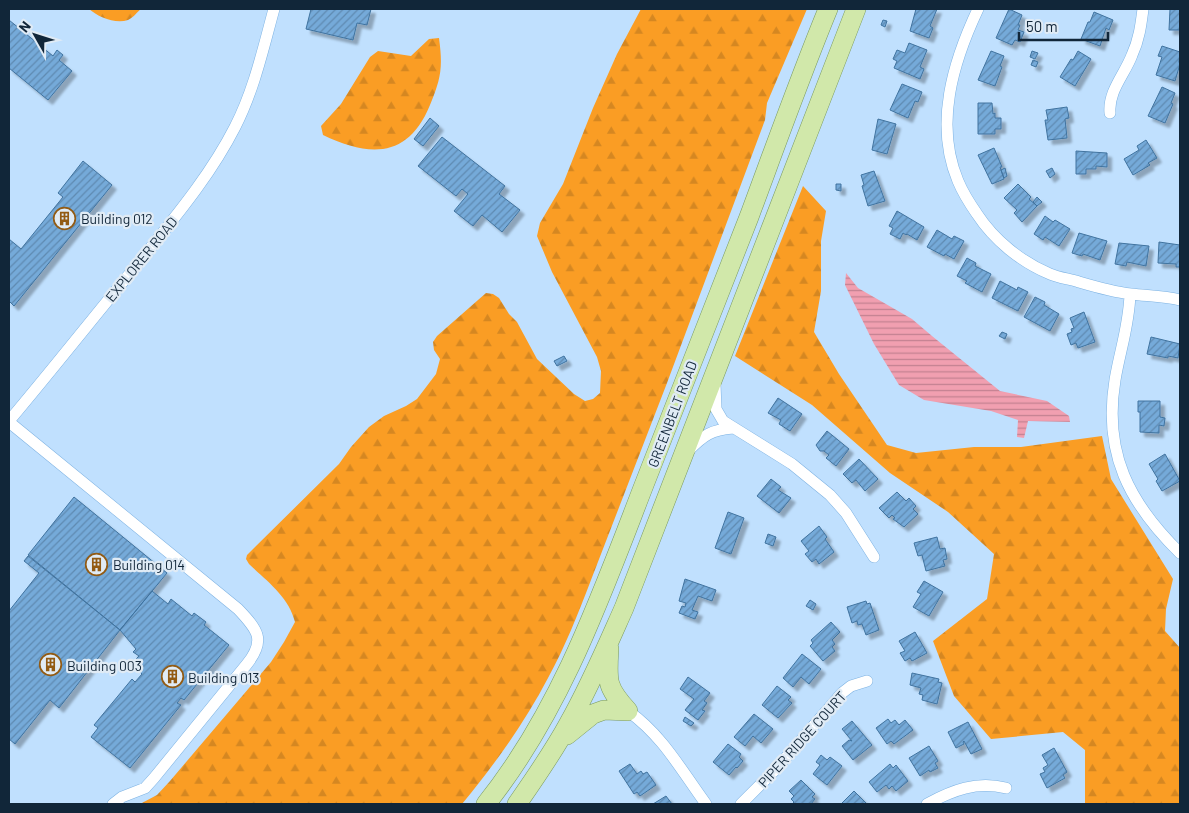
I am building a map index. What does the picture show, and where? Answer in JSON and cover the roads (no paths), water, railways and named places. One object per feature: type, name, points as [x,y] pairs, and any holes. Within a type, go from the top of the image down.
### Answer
[{"type":"main road","name":"GREENBELT ROAD","points":[[486,804],[530,740],[565,680],[583,640],[828,9]]},
{"type":"main road","name":"GREENBELT ROAD","points":[[517,804],[570,722],[609,642],[684,454],[856,9]]},
{"type":"main road","points":[[650,470],[674,479]]},
{"type":"main road","points":[[609,642],[609,685],[615,697],[628,711]]},
{"type":"main road","points":[[558,742],[593,714],[604,710],[628,711]]},
{"type":"street","name":"EXPLORER ROAD","points":[[9,422],[180,211],[219,156],[248,98],[256,75],[272,9]]},
{"type":"street","points":[[978,9],[957,62],[950,90],[947,124],[950,156],[958,182],[984,224],[999,240],[1038,268],[1050,274],[1130,294],[1180,300]]},
{"type":"street","points":[[1110,113],[1111,98],[1137,43],[1141,28],[1142,9]]},
{"type":"street","points":[[1130,294],[1127,331],[1120,354],[1112,400],[1112,431],[1125,478],[1138,503],[1147,517],[1180,554]]},
{"type":"street","points":[[716,370],[716,409],[723,421],[792,464],[830,495],[846,513],[874,557]]},
{"type":"street","points":[[9,422],[238,609],[249,620],[256,631],[259,642],[255,653],[247,664],[145,788],[122,797],[112,804]]},
{"type":"street","points":[[684,454],[704,435],[719,429],[733,428]]},
{"type":"street","name":"PIPER RIDGE COURT","points":[[741,804],[776,770],[842,693],[851,686],[867,681]]},
{"type":"street","points":[[628,711],[648,726],[659,738],[706,804]]},
{"type":"street","points":[[927,804],[947,794],[975,786],[988,784],[1006,788]]},
{"type":"place","name":"Building 012","points":[[65,218]]},
{"type":"place","name":"Building 014","points":[[97,564]]},
{"type":"place","name":"Building 003","points":[[51,665]]},
{"type":"place","name":"Building 013","points":[[172,677]]}]
